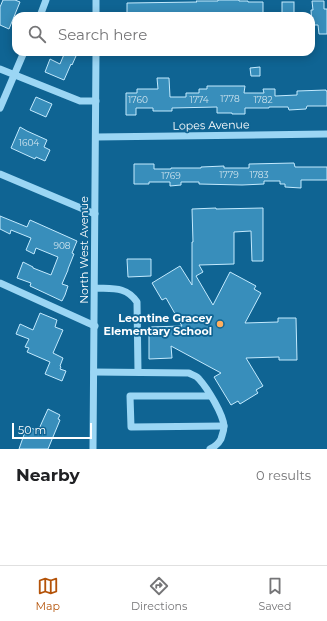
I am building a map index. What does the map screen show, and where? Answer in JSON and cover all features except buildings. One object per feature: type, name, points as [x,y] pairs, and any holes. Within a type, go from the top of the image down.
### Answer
[{"type":"street","points":[[42,12],[46,0]]},
{"type":"street","points":[[96,0],[96,12]]},
{"type":"street","points":[[0,108],[22,56]]},
{"type":"street","name":"North West Avenue","points":[[93,449],[96,56]]},
{"type":"street","points":[[0,69],[14,76],[80,101],[96,101]]},
{"type":"street","name":"Lopes Avenue","points":[[96,137],[327,134]]},
{"type":"street","points":[[0,174],[95,214]]},
{"type":"street","points":[[0,283],[94,326]]},
{"type":"street","points":[[95,288],[123,290],[132,295],[137,302],[138,372]]},
{"type":"street","points":[[94,372],[189,373],[198,378],[221,415],[224,426],[223,434],[219,442],[210,449]]},
{"type":"street","points":[[210,396],[130,396],[131,427],[224,426]]},
{"type":"place","name":"Leontine Gracey Elementary School","points":[[220,324]]}]
